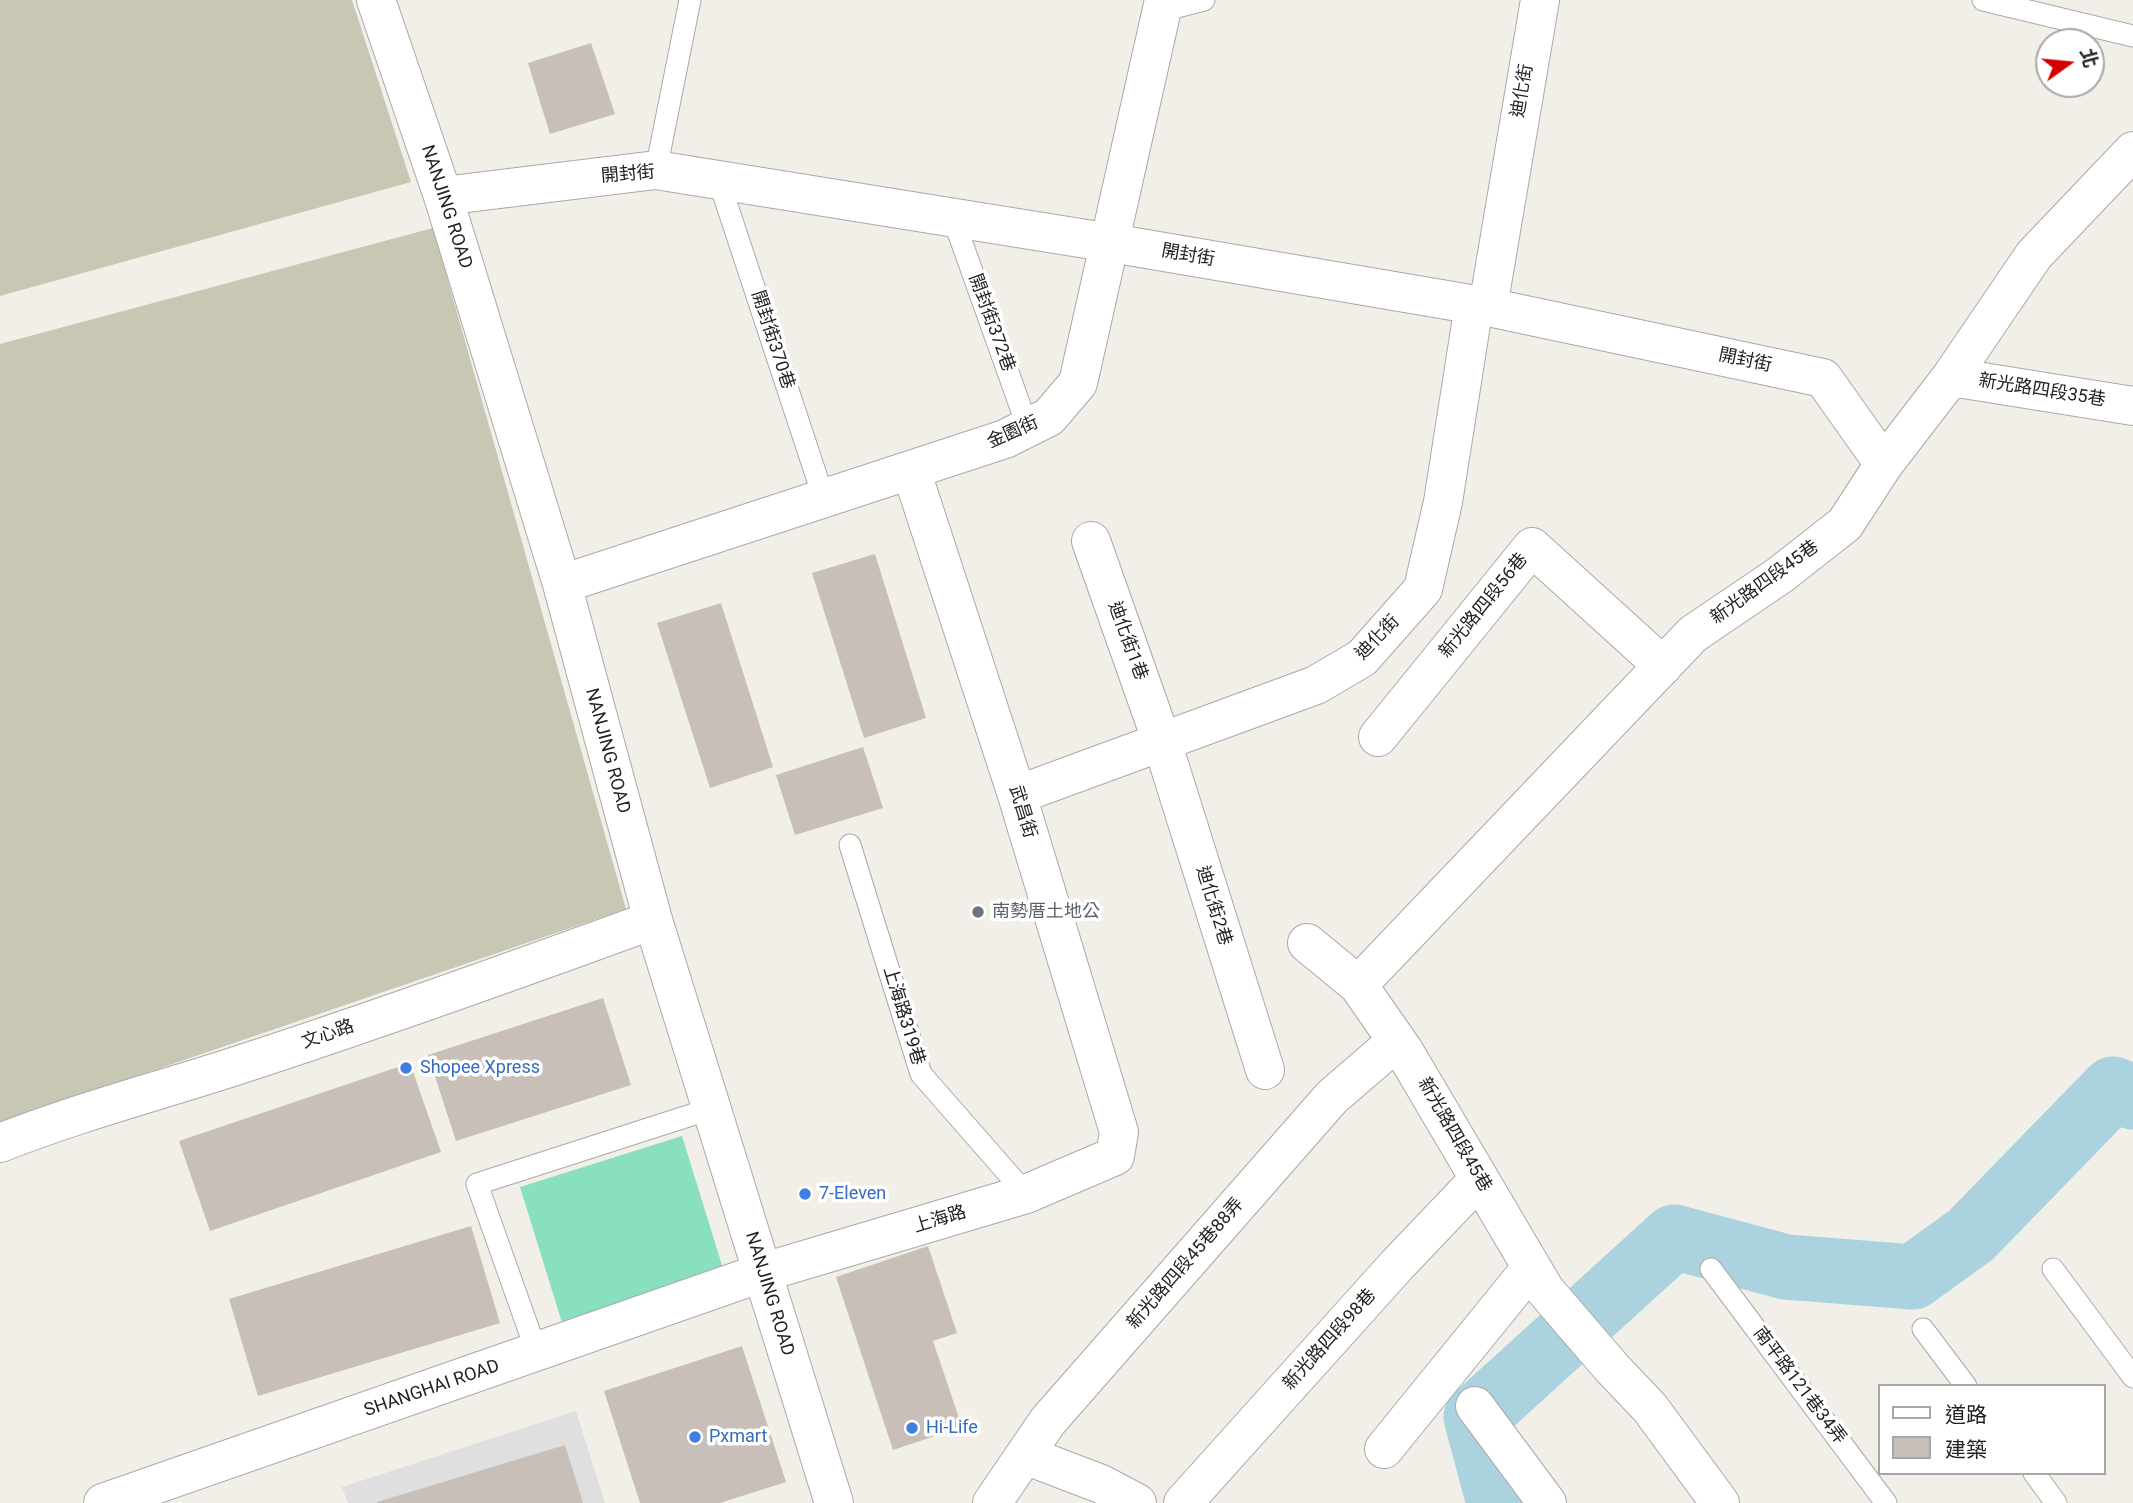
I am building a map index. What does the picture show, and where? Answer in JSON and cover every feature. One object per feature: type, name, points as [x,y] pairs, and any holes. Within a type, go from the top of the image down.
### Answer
[{"type":"street","name":"NANJING ROAD","points":[[376,0],[443,196],[562,584],[653,920],[834,1503]]},
{"type":"street","name":"迪化街","points":[[1017,795],[1316,685],[1362,658],[1423,589],[1443,502],[1540,0]]},
{"type":"street","name":"金園街","points":[[562,584],[1005,439],[1049,417],[1078,383],[1162,5]]},
{"type":"street","name":"新光路四段45巷","points":[[1358,985],[1693,634],[1780,575],[1845,524],[1884,464],[1951,377],[2034,255],[2133,151]]},
{"type":"street","name":"開封街","points":[[443,196],[656,170],[1481,306],[1823,378],[1884,464]]},
{"type":"street","name":"新光路四段35巷","points":[[1951,377],[2133,406]]},
{"type":"street","name":"武昌街","points":[[912,470],[1017,795],[1119,1132],[1115,1156]]},
{"type":"street","name":"迪化街1巷","points":[[1091,541],[1162,742]]},
{"type":"street","name":"新光路四段56巷","points":[[1378,737],[1532,547],[1663,666]]},
{"type":"street","name":"迪化街2巷","points":[[1162,742],[1265,1070]]},
{"type":"street","name":"文心路","points":[[0,1143],[56,1121],[217,1072],[471,986],[653,920]]},
{"type":"street","name":"新光路四段45巷","points":[[1307,943],[1358,985],[1397,1041],[1538,1279],[1598,1352],[1650,1408],[1720,1503]]},
{"type":"street","name":"新光路四段45巷88弄","points":[[992,1503],[1048,1421],[1332,1097],[1397,1041]]},
{"type":"street","name":"上海路","points":[[761,1273],[1026,1194],[1115,1156]]},
{"type":"street","name":"新光路四段98巷","points":[[1183,1503],[1397,1265],[1479,1179]]},
{"type":"street","name":"SHANGHAI ROAD","points":[[103,1503],[761,1273]]},
{"type":"street","points":[[1384,1449],[1538,1279]]},
{"type":"street","points":[[1475,1406],[1546,1503]]},
{"type":"street","points":[[1025,1455],[1101,1484],[1137,1503]]},
{"type":"lane","points":[[656,170],[690,0]]},
{"type":"lane","points":[[1162,5],[1204,0]]},
{"type":"lane","points":[[1983,0],[2133,36]]},
{"type":"lane","name":"開封街370巷","points":[[719,181],[824,499]]},
{"type":"lane","name":"開封街372巷","points":[[953,218],[1028,428]]},
{"type":"lane","name":"上海路319巷","points":[[850,845],[921,1074],[1026,1194]]},
{"type":"lane","points":[[537,1353],[477,1184],[713,1108]]},
{"type":"lane","name":"南平路121巷34弄","points":[[1711,1269],[1886,1503]]},
{"type":"lane","points":[[2053,1269],[2133,1377]]},
{"type":"lane","points":[[1923,1329],[1964,1384]]},
{"type":"lane","points":[[2035,1475],[2056,1503]]},
{"type":"shaded area","points":[[0,0],[352,0],[411,182],[0,296]]},
{"type":"shaded area","points":[[433,228],[626,909],[0,1123],[0,344]]},
{"type":"shaded area","points":[[576,1411],[605,1503],[348,1503],[342,1487]]},
{"type":"green space","points":[[682,1136],[730,1291],[568,1342],[520,1187]]},
{"type":"building","points":[[591,43],[615,114],[550,134],[528,63]]},
{"type":"building","points":[[875,554],[926,718],[864,738],[812,573]]},
{"type":"building","points":[[721,603],[773,767],[710,788],[657,623]]},
{"type":"building","points":[[863,747],[883,808],[795,835],[776,775]]},
{"type":"building","points":[[603,998],[631,1085],[456,1141],[428,1055]]},
{"type":"building","points":[[410,1063],[441,1152],[210,1231],[179,1141]]},
{"type":"building","points":[[471,1226],[500,1323],[258,1396],[229,1299]]},
{"type":"building","points":[[928,1246],[957,1333],[933,1341],[962,1427],[893,1450],[836,1277]]},
{"type":"building","name":"Pxmart","points":[[742,1346],[786,1482],[720,1503],[640,1503],[604,1391]]},
{"type":"building","points":[[565,1445],[583,1503],[377,1503],[377,1502]]},
{"type":"waterway","points":[[1499,1503],[1476,1417],[1674,1237],[1786,1267],[1913,1277],[1971,1235],[2113,1089],[2133,1097]]},
{"type":"place","name":"南勢厝土地公","points":[[978,912]]},
{"type":"place","name":"Shopee Xpress","points":[[406,1068]]},
{"type":"place","name":"7-Eleven","points":[[805,1194]]},
{"type":"place","name":"Hi-Life","points":[[912,1428]]},
{"type":"place","name":"Pxmart","points":[[695,1437]]}]
